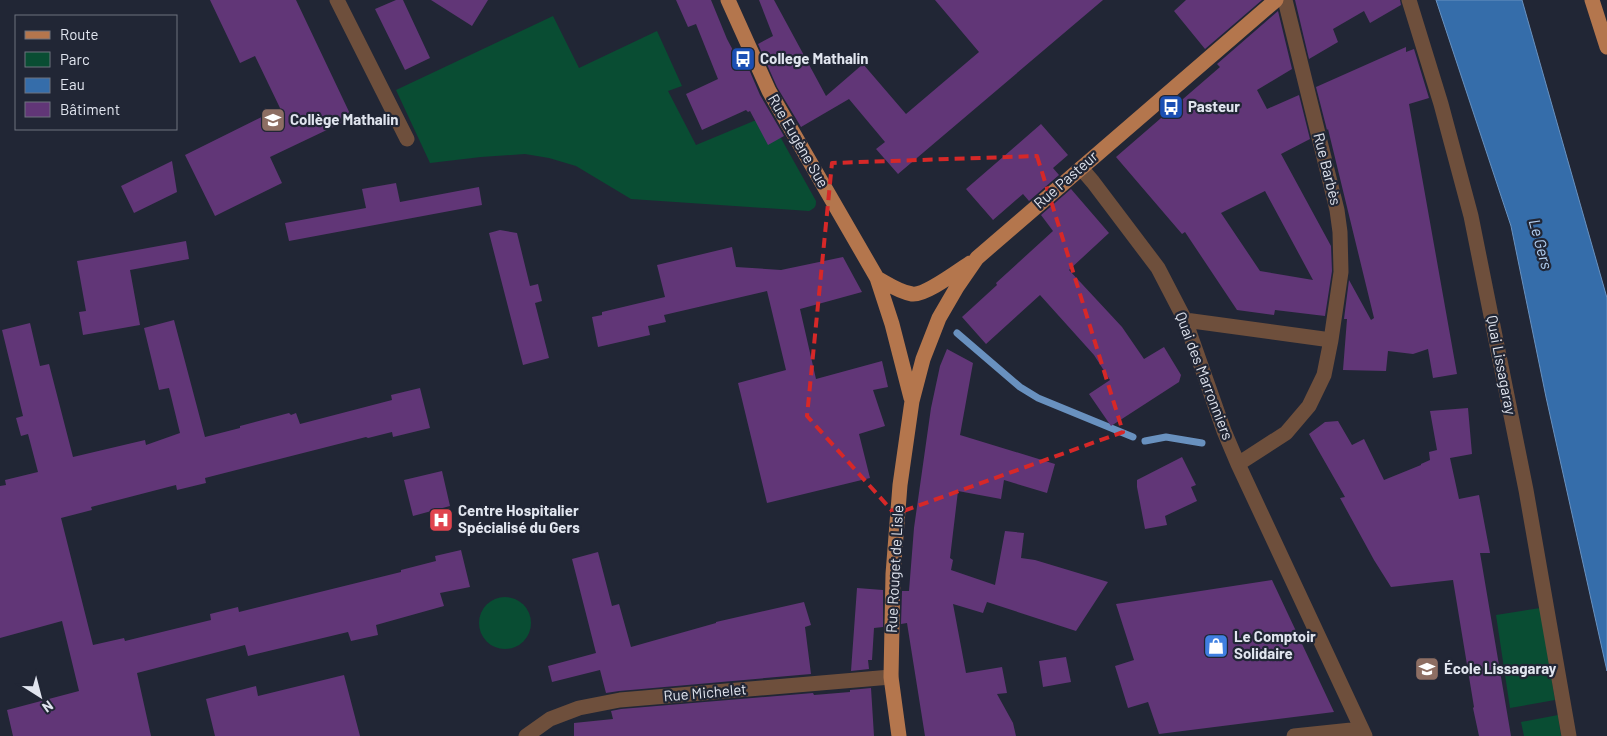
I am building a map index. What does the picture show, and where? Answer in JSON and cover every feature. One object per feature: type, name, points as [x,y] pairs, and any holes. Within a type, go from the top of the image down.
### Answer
[{"type":"main road","name":"Rue Eugène Sue","points":[[728,0],[769,91],[877,278],[892,324],[912,402]]},
{"type":"main road","name":"Rue Pasteur","points":[[912,402],[922,359],[939,318],[957,287],[978,258],[1276,0]]},
{"type":"main road","points":[[1592,0],[1607,47]]},
{"type":"main road","points":[[877,278],[896,289],[914,295],[934,287],[978,258]]},
{"type":"main road","name":"Rue Rouget de Lisle","points":[[899,736],[891,677],[893,574],[900,485],[912,402]]},
{"type":"street","points":[[337,0],[407,139]]},
{"type":"street","name":"Rue Barbès","points":[[1238,464],[1286,433],[1309,406],[1324,375],[1341,272],[1340,232],[1337,210],[1285,0]]},
{"type":"street","name":"Quai Lissagaray","points":[[1409,0],[1441,104],[1471,216],[1526,490],[1569,736]]},
{"type":"street","name":"Quai des Marronniers","points":[[1080,168],[1093,182],[1158,268],[1185,320],[1224,431],[1238,464],[1363,732]]},
{"type":"street","points":[[1185,320],[1331,340]]},
{"type":"street","name":"Rue Michelet","points":[[526,736],[550,719],[579,708],[620,700],[891,677]]},
{"type":"street","points":[[1294,736],[1363,732]]},
{"type":"highlighted area","points":[[1037,156],[1123,432],[895,514],[807,416],[832,163]]},
{"type":"green space","points":[[553,16],[579,68],[657,31],[682,86],[668,91],[696,145],[768,115],[816,201],[815,207],[809,211],[631,199],[576,166],[549,158],[525,154],[430,163],[396,90]]},
{"type":"green space","points":[[505,597],[515,599],[523,605],[529,613],[531,623],[529,633],[523,641],[515,647],[505,649],[495,647],[487,641],[481,633],[479,623],[481,613],[487,605],[495,599]]},
{"type":"green space","points":[[1540,608],[1555,700],[1510,708],[1496,615]]},
{"type":"green space","points":[[1558,715],[1561,736],[1524,736],[1521,722]]},
{"type":"water","name":"Le Gers","points":[[1436,0],[1522,0],[1607,298],[1607,671],[1546,397],[1511,226]]},
{"type":"building","points":[[210,0],[296,0],[352,118],[270,157],[282,183],[215,216],[185,155],[280,108],[255,56],[240,63]]},
{"type":"building","points":[[396,0],[403,0],[430,58],[405,70],[375,9]]},
{"type":"building","points":[[431,0],[488,0],[472,26]]},
{"type":"building","points":[[676,0],[711,0],[736,56],[742,53],[760,95],[784,136],[768,145],[750,111],[746,110],[702,130],[686,94],[718,79],[696,24],[688,27]]},
{"type":"building","points":[[759,0],[774,0],[826,96],[863,64],[906,114],[979,52],[935,0],[1103,0],[898,174],[876,149],[885,142],[849,99],[801,127],[777,87],[758,44],[773,36]]},
{"type":"building","points":[[1186,0],[1262,0],[1205,49],[1174,11]]},
{"type":"building","points":[[1295,0],[1400,0],[1401,5],[1370,23],[1364,11],[1333,29],[1338,42],[1309,59]]},
{"type":"building","points":[[1278,11],[1292,69],[1257,90],[1267,109],[1299,95],[1310,139],[1281,154],[1331,246],[1332,271],[1325,316],[1275,310],[1274,315],[1237,310],[1185,232],[1182,234],[1116,157],[1220,67],[1217,64]],"holes":[[[1265,191],[1313,280],[1260,271],[1221,213]]]},
{"type":"building","points":[[1406,47],[1406,52],[1414,49],[1429,98],[1409,104],[1457,374],[1433,378],[1428,349],[1413,354],[1388,351],[1386,371],[1343,370],[1347,319],[1344,319],[1349,280],[1371,320],[1374,318],[1316,87]]},
{"type":"building","points":[[1041,124],[1068,155],[1053,168],[1059,175],[1029,201],[1023,194],[993,220],[966,189]]},
{"type":"building","points":[[172,161],[177,192],[134,213],[121,186]]},
{"type":"building","points":[[396,183],[400,202],[479,187],[482,205],[289,241],[285,223],[366,208],[362,189]]},
{"type":"building","points":[[1071,189],[1109,233],[1069,270],[1122,327],[1144,359],[1164,347],[1181,375],[1179,382],[1111,426],[1089,394],[1110,380],[1094,355],[1040,295],[986,344],[962,317],[1053,231],[1041,215]]},
{"type":"building","points":[[500,230],[517,233],[530,286],[538,284],[542,301],[535,303],[549,358],[523,365],[489,233]]},
{"type":"building","points":[[186,241],[189,259],[130,270],[140,325],[83,335],[79,312],[86,311],[77,261]]},
{"type":"building","points":[[732,247],[736,267],[781,270],[843,257],[862,292],[800,309],[816,379],[882,361],[888,387],[873,390],[885,426],[859,434],[870,478],[767,503],[738,383],[786,370],[767,291],[664,315],[666,322],[648,326],[650,335],[598,347],[592,317],[602,315],[602,312],[665,297],[657,265]]},
{"type":"building","points":[[174,320],[205,437],[289,413],[291,415],[296,413],[300,424],[392,400],[391,395],[420,388],[430,428],[393,437],[392,432],[366,437],[205,478],[206,483],[177,490],[176,485],[91,507],[92,510],[61,518],[93,645],[124,638],[125,641],[211,620],[210,614],[238,607],[239,612],[401,572],[401,570],[436,561],[435,556],[461,550],[470,587],[440,593],[444,606],[376,625],[378,635],[351,641],[348,632],[248,656],[245,645],[137,673],[151,736],[13,736],[7,710],[79,691],[62,621],[0,638],[0,486],[6,485],[5,480],[38,472],[28,434],[21,436],[16,418],[23,416],[2,330],[30,323],[40,366],[49,364],[73,457],[145,440],[146,445],[180,433],[169,388],[159,390],[144,328]]},
{"type":"building","points":[[947,349],[973,363],[960,435],[1055,464],[1047,493],[1004,480],[1001,499],[958,491],[950,558],[953,560],[951,570],[995,585],[1005,531],[1024,533],[1021,558],[1035,560],[1108,582],[1076,631],[987,602],[983,613],[953,604],[966,673],[1002,667],[1007,693],[997,694],[1013,723],[1016,736],[925,736],[907,623],[901,624],[902,591],[909,591],[914,528],[931,408],[940,366]]},
{"type":"building","points":[[1468,408],[1472,454],[1450,458],[1459,499],[1479,495],[1490,553],[1480,553],[1511,736],[1479,736],[1453,580],[1391,587],[1340,498],[1345,497],[1309,434],[1325,422],[1338,421],[1352,445],[1364,439],[1384,480],[1430,460],[1429,452],[1437,450],[1430,411]]},
{"type":"building","points":[[1182,457],[1196,485],[1191,487],[1197,501],[1165,516],[1167,525],[1145,529],[1137,480]]},
{"type":"building","points":[[442,471],[450,506],[413,516],[404,480]]},
{"type":"building","points":[[598,552],[612,606],[619,604],[631,647],[716,622],[804,602],[811,625],[805,627],[811,674],[606,693],[600,670],[552,682],[548,666],[596,653],[572,559]]},
{"type":"building","name":"Le Comptoir Solidaire","points":[[1272,580],[1334,712],[1159,734],[1148,702],[1128,708],[1115,666],[1134,660],[1116,604]]},
{"type":"building","points":[[857,588],[883,590],[883,627],[874,628],[872,660],[868,660],[869,669],[851,671]]},
{"type":"building","points":[[1066,657],[1071,682],[1043,687],[1039,661]]},
{"type":"building","points":[[344,675],[360,736],[215,736],[206,699],[256,686],[258,696]]},
{"type":"building","points":[[871,688],[874,736],[574,736],[574,723],[613,719],[611,711],[621,709],[813,693],[814,695],[850,692],[850,690]]},
{"type":"waterway","points":[[957,333],[1020,387],[1038,398],[1133,437]]},
{"type":"waterway","points":[[1145,441],[1166,437],[1202,443]]},
{"type":"place","name":"College Mathalin","points":[[743,59]]},
{"type":"place","name":"Pasteur","points":[[1171,107]]},
{"type":"place","name":"Collège Mathalin","points":[[273,120]]},
{"type":"place","name":"Centre Hospitalier Spécialisé du Gers","points":[[441,520]]},
{"type":"place","name":"Le Comptoir Solidaire","points":[[1216,646]]},
{"type":"place","name":"École Lissagaray","points":[[1427,669]]}]
